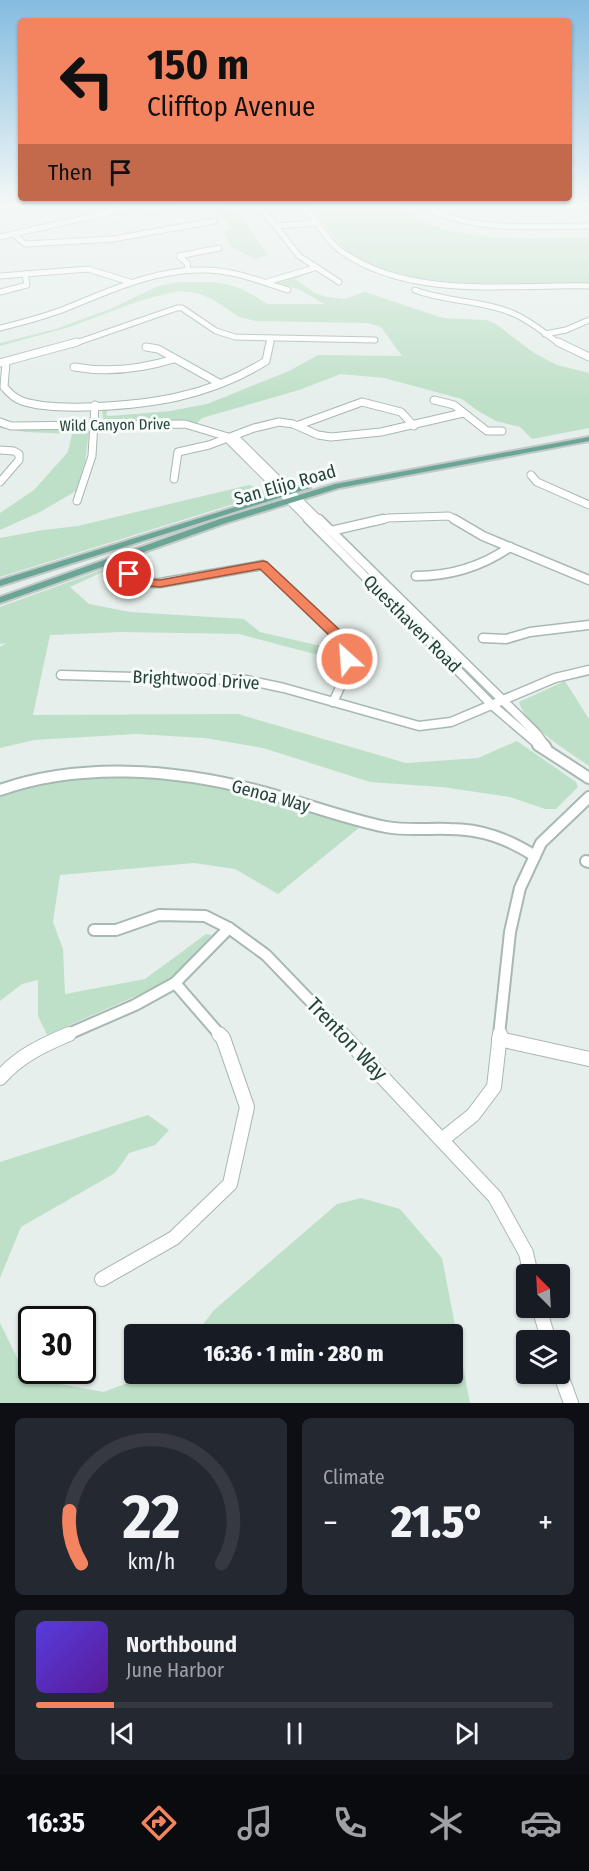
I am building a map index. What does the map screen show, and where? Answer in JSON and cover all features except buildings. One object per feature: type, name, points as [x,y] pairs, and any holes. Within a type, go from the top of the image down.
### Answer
[{"type":"main road","name":"San Elijo Road","points":[[0,583],[355,475],[589,433]]},
{"type":"main road","name":"San Elijo Road","points":[[0,600],[290,496],[589,439]]},
{"type":"street","points":[[0,276],[69,270]]},
{"type":"street","points":[[93,270],[130,282]]},
{"type":"street","points":[[0,328],[54,313],[152,275],[185,270]]},
{"type":"street","points":[[199,270],[234,272],[288,290]]},
{"type":"street","points":[[267,282],[306,270]]},
{"type":"street","points":[[318,270],[339,282]]},
{"type":"street","points":[[383,270],[412,279],[475,286],[589,285]]},
{"type":"street","points":[[0,292],[27,285],[25,274]]},
{"type":"street","points":[[415,290],[451,302],[497,308],[514,313],[562,347],[589,357]]},
{"type":"street","points":[[271,339],[266,361],[257,367],[219,383],[175,397],[95,405],[47,405],[31,404],[16,398],[4,387],[3,362],[64,347],[177,308],[182,308],[199,321],[225,334],[251,339],[271,339],[375,340]]},
{"type":"street","points":[[544,334],[566,330],[589,320]]},
{"type":"street","points":[[146,347],[158,350],[219,383]]},
{"type":"street","points":[[74,367],[87,370],[148,367],[174,358]]},
{"type":"street","points":[[434,400],[454,405],[487,431],[502,431]]},
{"type":"street","points":[[299,425],[362,402],[401,412],[414,426]]},
{"type":"street","points":[[77,501],[92,456],[95,405]]},
{"type":"street","points":[[174,479],[178,453],[280,422],[299,425],[319,437],[331,437],[414,426],[463,413]]},
{"type":"street","name":"Wild Canyon Drive","points":[[0,422],[11,426],[185,424],[228,439],[290,496]]},
{"type":"street","points":[[0,450],[20,454],[19,460],[0,483]]},
{"type":"street","points":[[531,475],[537,482],[589,505]]},
{"type":"street","name":"Questhaven Road","points":[[290,496],[331,531],[497,703]]},
{"type":"street","name":"Questhaven Road","points":[[290,496],[497,703],[537,735],[546,748],[589,778]]},
{"type":"street","points":[[331,531],[388,518],[449,516],[483,536],[589,580]]},
{"type":"street","points":[[416,576],[437,577],[484,563],[510,547]]},
{"type":"street","points":[[129,574],[141,583],[160,583],[263,565],[340,638],[347,654],[346,678],[333,702]]},
{"type":"street","points":[[483,638],[506,639],[530,632],[589,625]]},
{"type":"street","name":"Brightwood Drive","points":[[61,675],[246,680],[419,726],[451,722],[555,678],[589,670]]},
{"type":"street","name":"Genoa Way","points":[[0,790],[11,785],[63,774],[142,774],[198,778],[254,789],[363,822],[391,828],[461,829],[492,834],[536,856]]},
{"type":"street","points":[[443,1139],[473,1115],[494,1087],[510,932],[520,888],[541,843],[589,797]]},
{"type":"street","name":"Trenton Way","points":[[94,930],[116,930],[159,915],[205,916],[229,928],[266,955],[443,1139],[495,1197],[526,1253],[528,1264]]},
{"type":"street","points":[[0,1078],[11,1065],[36,1048],[135,1005],[176,983],[229,928]]},
{"type":"street","points":[[102,1279],[174,1238],[230,1184],[247,1107],[223,1038],[176,983]]},
{"type":"street","points":[[499,1039],[589,1059]]},
{"type":"street","points":[[564,1384],[571,1403]]},
{"type":"green space","points":[[389,270],[589,270],[589,283],[464,283]]},
{"type":"green space","points":[[316,271],[295,279],[315,293],[344,299],[365,292],[443,318],[486,320],[496,324],[534,353],[557,365],[589,373],[589,428],[532,439],[520,427],[496,421],[462,399],[384,378],[341,374],[299,390],[202,418],[197,423],[103,419],[102,409],[109,406],[106,415],[110,416],[170,411],[207,404],[289,371],[318,355],[402,356],[381,327],[367,323],[256,321],[239,317],[212,299],[197,293],[177,291],[139,301],[69,327],[0,346],[0,343],[56,329],[113,308],[158,286],[181,282],[214,282],[230,285],[268,304],[325,304],[298,289],[275,283]]},
{"type":"green space","points":[[0,425],[32,429],[82,428],[89,431],[85,462],[76,491],[40,512],[0,530],[0,513],[34,490],[68,452],[72,434],[26,432],[0,428]]},
{"type":"green space","points":[[249,485],[272,492],[0,577],[0,538],[78,526]]},
{"type":"green space","points":[[129,560],[70,587],[89,604],[130,612],[244,619],[260,632],[334,649],[337,660],[239,634],[121,632],[50,635],[33,715],[238,714],[406,763],[478,758],[517,741],[576,782],[578,787],[556,809],[545,809],[510,797],[442,787],[370,782],[263,748],[205,738],[136,734],[34,740],[0,748],[0,647],[6,643],[0,644],[0,607]]},
{"type":"green space","points":[[565,681],[589,719],[589,766],[539,729],[523,711],[519,702]]},
{"type":"green space","points":[[83,776],[163,779],[211,784],[268,798],[360,827],[278,894],[235,869],[194,863],[60,875],[53,922],[63,949],[65,994],[145,979],[206,934],[212,935],[172,977],[161,985],[47,1035],[38,1016],[38,980],[22,984],[0,1001],[0,795],[52,780]]},
{"type":"green space","points":[[148,1115],[169,1130],[155,1145],[129,1153],[115,1173],[21,1227],[0,1278],[0,1162]]},
{"type":"green space","points":[[361,1198],[400,1209],[442,1258],[455,1324],[203,1324],[213,1311],[337,1204]]},
{"type":"green space","points":[[0,1323],[18,1360],[18,1384],[60,1384],[104,1392],[124,1384],[463,1384],[463,1367],[470,1403],[0,1403]]},
{"type":"route","points":[[129,574],[141,583],[160,583],[250,565],[263,565],[340,638],[347,659]]}]
